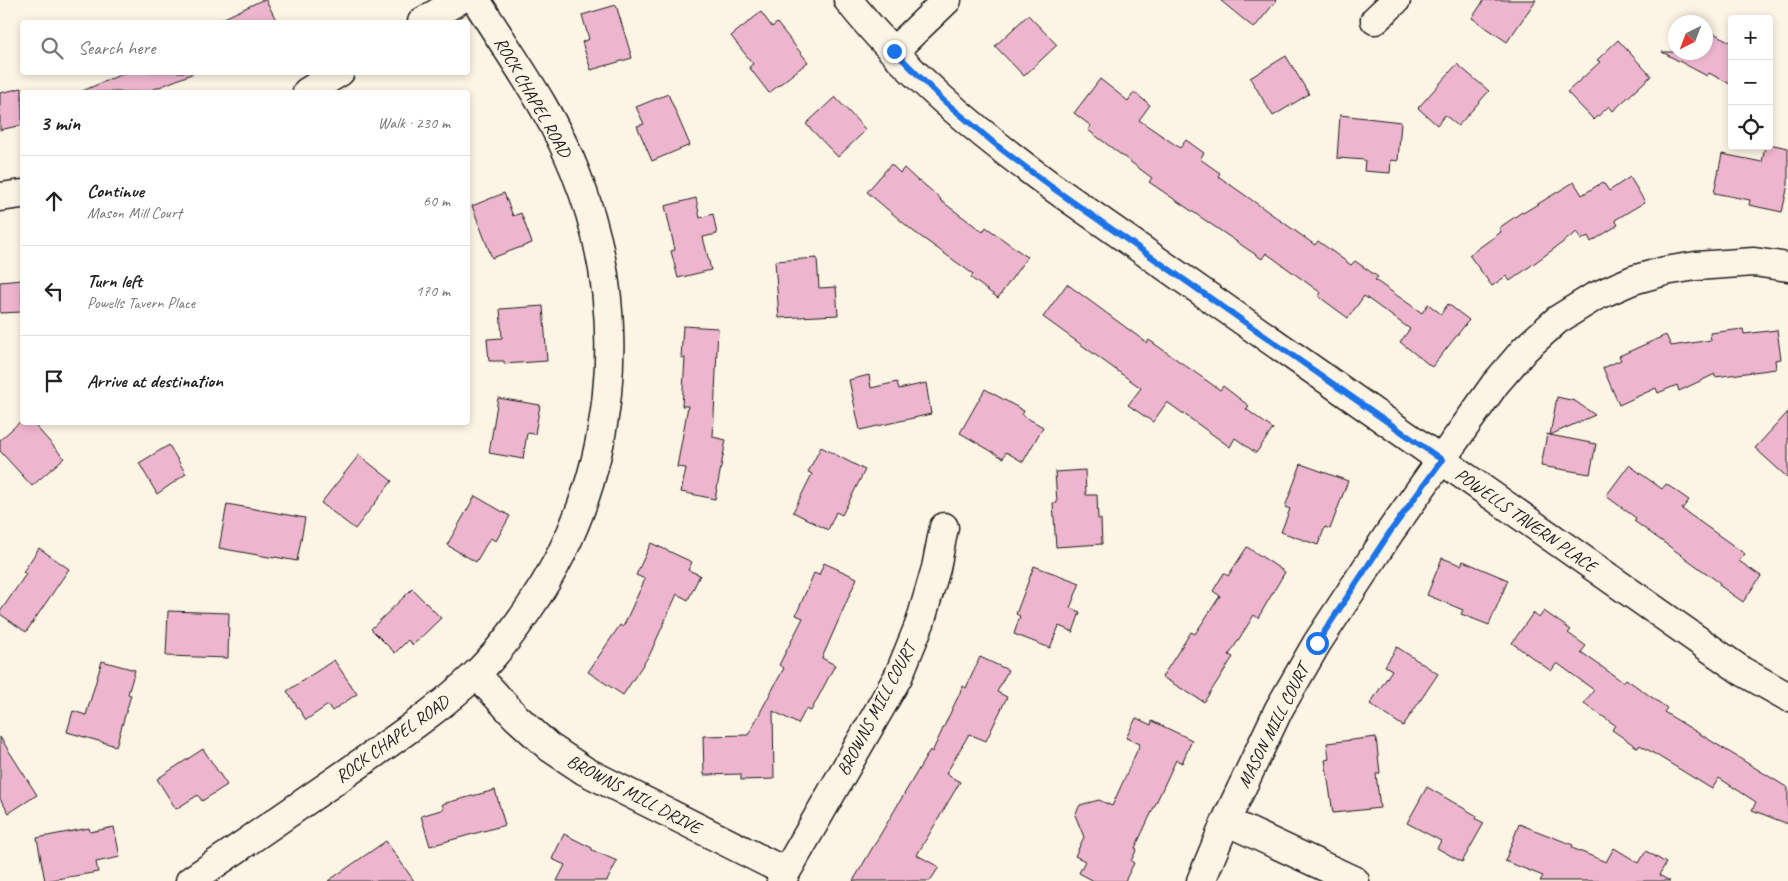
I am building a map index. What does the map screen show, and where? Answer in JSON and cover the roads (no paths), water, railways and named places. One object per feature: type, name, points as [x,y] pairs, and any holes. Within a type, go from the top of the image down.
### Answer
[{"type":"street","points":[[425,20],[459,0]]},
{"type":"street","name":"ROCK CHAPEL ROAD","points":[[190,881],[430,715],[476,674],[513,632],[540,592],[572,533],[591,480],[603,427],[609,377],[610,323],[604,271],[593,221],[575,170],[551,121],[476,0]]},
{"type":"street","name":"POWELLS TAVERN PLACE","points":[[848,0],[894,51],[944,101],[1000,148],[1050,186],[1742,671],[1788,697]]},
{"type":"street","points":[[894,51],[947,0]]},
{"type":"street","points":[[1374,20],[1396,0]]},
{"type":"street","points":[[310,90],[335,75]]},
{"type":"street","points":[[0,197],[20,194]]},
{"type":"street","name":"MASON MILL COURT","points":[[1201,881],[1226,821],[1279,709],[1317,643],[1390,532],[1495,384],[1525,348],[1557,320],[1594,297],[1634,280],[1688,267],[1754,262],[1788,267]]},
{"type":"street","name":"BROWNS MILL COURT","points":[[783,877],[898,677],[920,623],[936,568],[944,526]]},
{"type":"street","name":"BROWNS MILL DRIVE","points":[[476,674],[516,717],[549,747],[585,771],[783,877]]},
{"type":"street","points":[[1226,821],[1355,881]]}]
